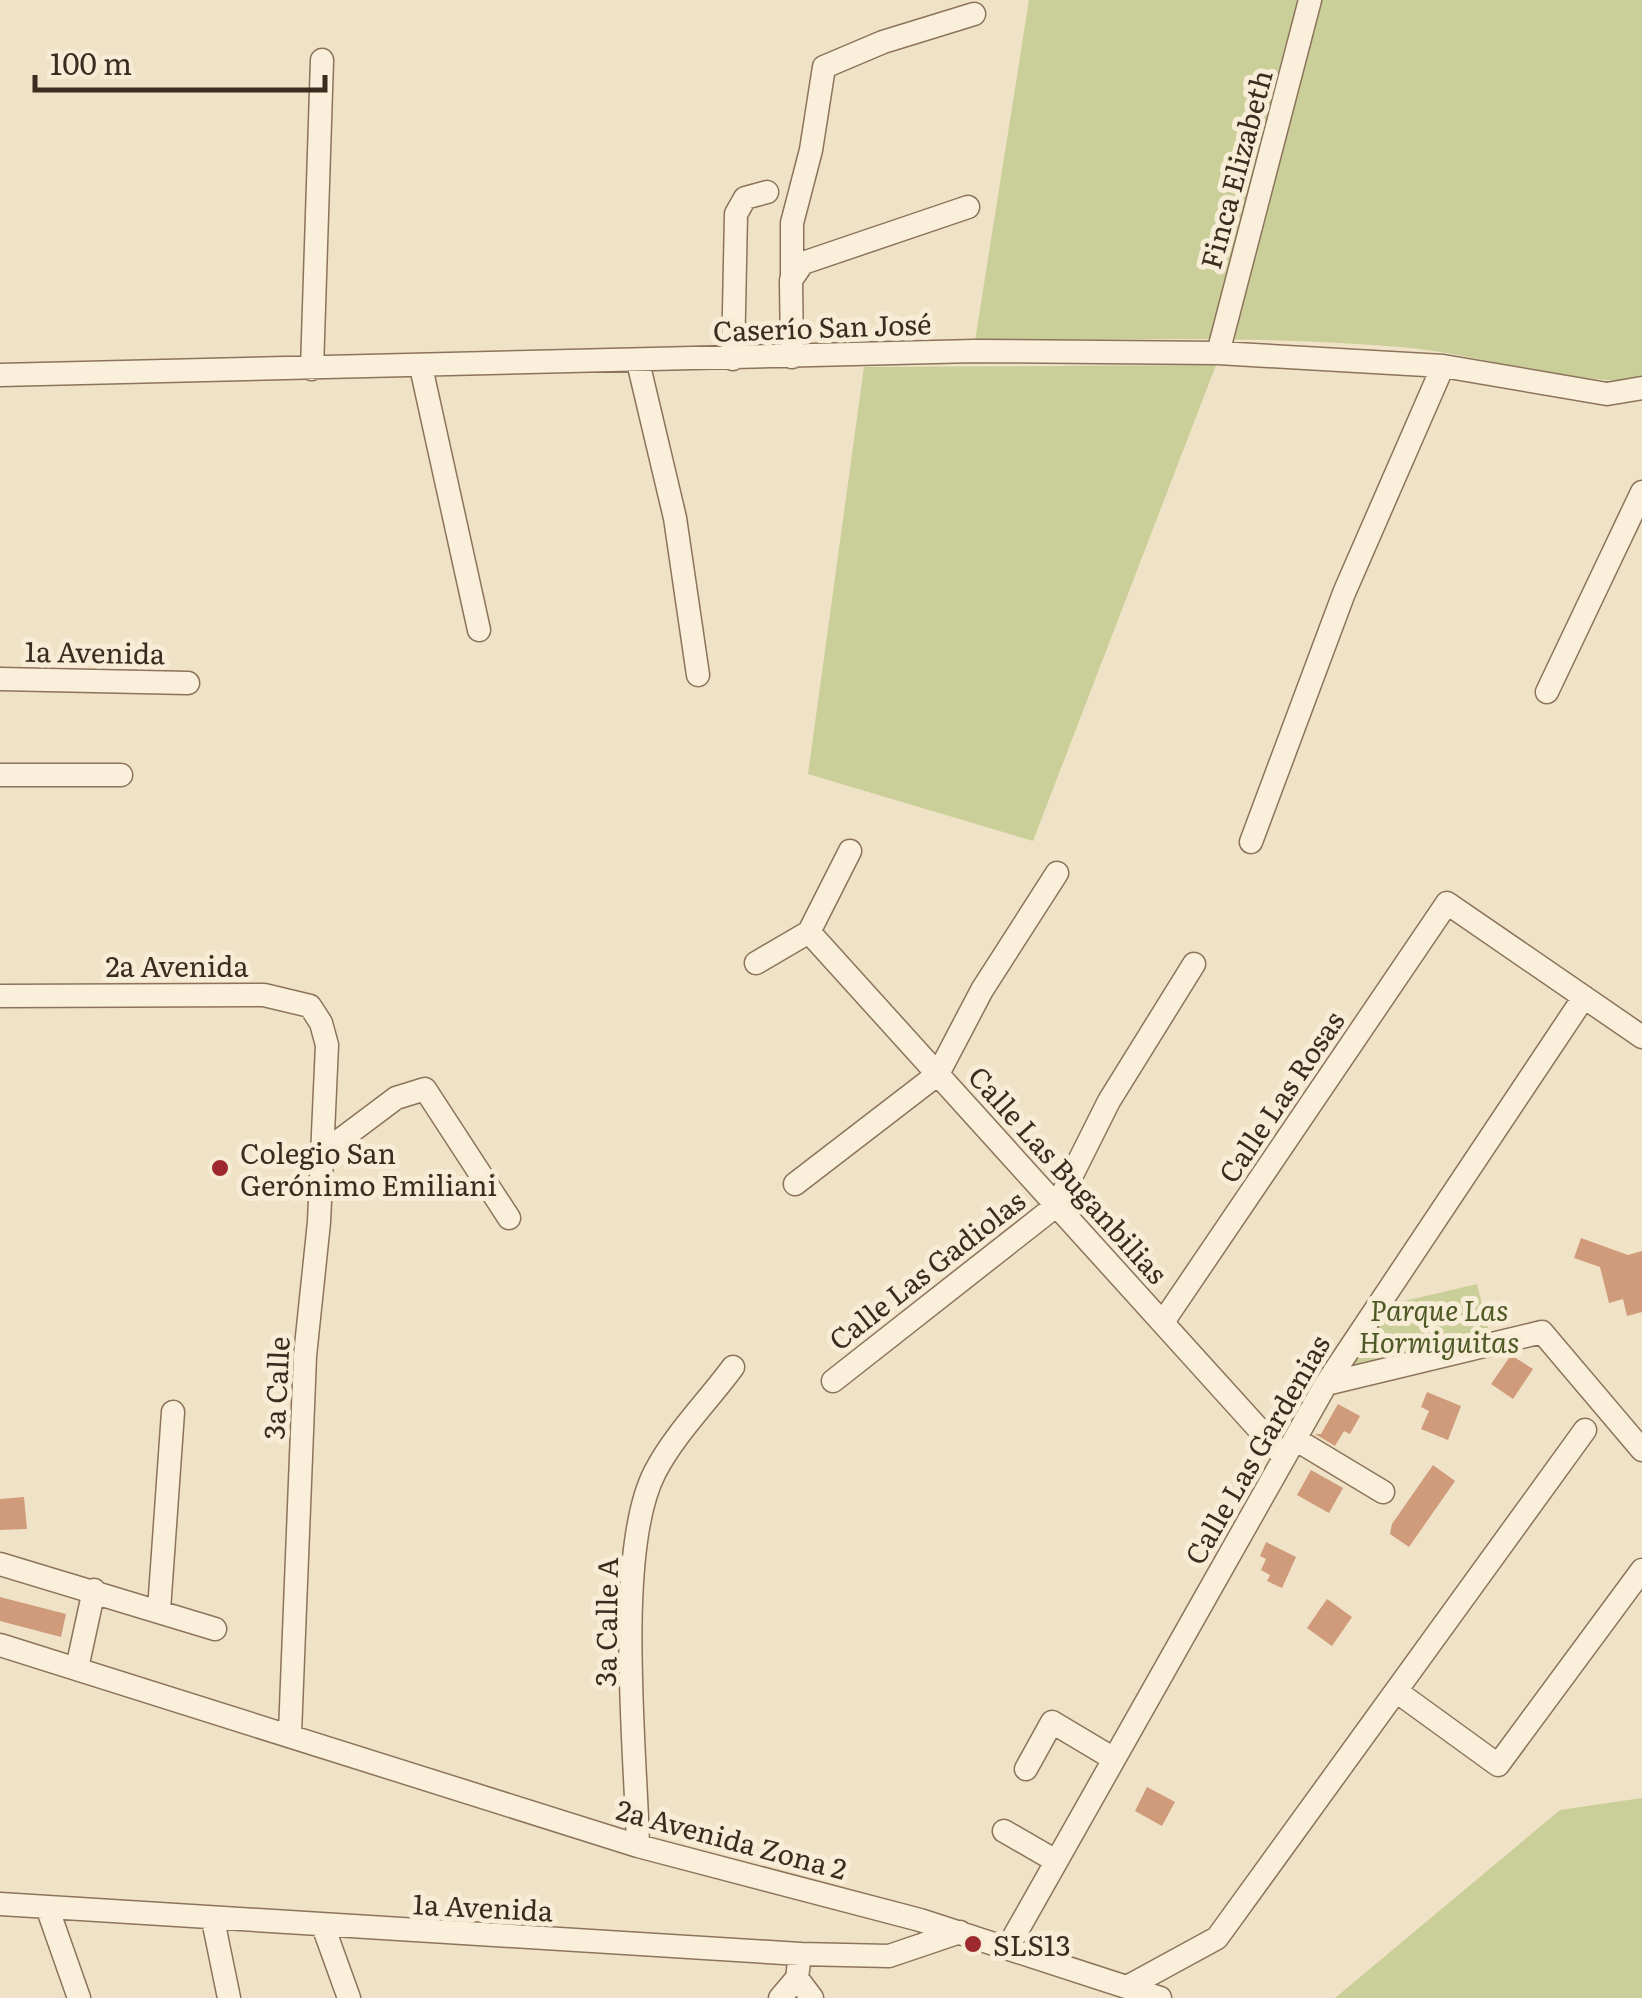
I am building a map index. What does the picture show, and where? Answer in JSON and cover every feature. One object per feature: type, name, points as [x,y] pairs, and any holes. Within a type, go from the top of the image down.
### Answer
[{"type":"street","name":"Finca Elizabeth","points":[[1218,353],[1310,0]]},
{"type":"street","points":[[792,357],[792,222],[811,150],[824,67],[882,42],[974,14]]},
{"type":"street","points":[[312,369],[322,60]]},
{"type":"street","points":[[733,359],[736,214],[745,198],[767,192]]},
{"type":"street","points":[[792,275],[803,263],[849,245],[968,208]]},
{"type":"street","name":"Caserío San José","points":[[0,375],[976,351],[1218,353],[1443,366],[1607,394],[1642,388]]},
{"type":"street","points":[[638,362],[675,518],[698,675]]},
{"type":"street","points":[[1252,842],[1344,593],[1443,366]]},
{"type":"street","points":[[421,367],[480,630]]},
{"type":"street","points":[[1546,692],[1642,492]]},
{"type":"street","name":"1a Avenida","points":[[0,679],[188,682]]},
{"type":"street","points":[[0,775],[122,776]]},
{"type":"street","points":[[756,963],[810,932],[850,852]]},
{"type":"street","points":[[795,1184],[938,1074],[982,990],[1056,873]]},
{"type":"street","name":"Calle Las Rosas","points":[[1163,1322],[1447,903],[1584,997]]},
{"type":"street","name":"Calle Las Buganbilias","points":[[810,932],[1163,1322],[1290,1448],[1383,1492]]},
{"type":"street","points":[[1057,1205],[1109,1101],[1194,964]]},
{"type":"street","name":"2a Avenida","points":[[0,996],[291,998],[310,1006],[322,1023],[327,1045]]},
{"type":"street","points":[[1584,997],[1642,1036]]},
{"type":"street","name":"Calle Las Gardenias","points":[[1008,1947],[1326,1384],[1584,997]]},
{"type":"street","name":"3a Calle","points":[[290,1733],[294,1719],[305,1356],[319,1222],[327,1045]]},
{"type":"street","points":[[320,1156],[396,1098],[426,1089],[509,1218]]},
{"type":"street","name":"Calle Las Gadiolas","points":[[834,1381],[1057,1205]]},
{"type":"street","points":[[1326,1384],[1542,1332],[1638,1437]]},
{"type":"street","name":"3a Calle A","points":[[638,1846],[631,1595],[638,1530],[654,1473],[733,1368]]},
{"type":"street","points":[[159,1610],[174,1412]]},
{"type":"street","points":[[1129,1986],[1216,1938],[1584,1430]]},
{"type":"street","points":[[0,1564],[215,1629]]},
{"type":"street","points":[[1396,1690],[1498,1765],[1642,1570]]},
{"type":"street","points":[[78,1668],[94,1590]]},
{"type":"street","points":[[0,1645],[290,1733]]},
{"type":"street","points":[[1026,1769],[1052,1722],[1114,1758]]},
{"type":"street","name":"2a Avenida Zona 2","points":[[290,1733],[638,1846],[960,1932],[1160,1998]]},
{"type":"street","points":[[1004,1831],[1056,1861]]},
{"type":"street","name":"1a Avenida","points":[[0,1904],[800,1954],[889,1956],[960,1932]]},
{"type":"street","points":[[47,1907],[79,1998]]},
{"type":"street","points":[[213,1920],[230,1998]]},
{"type":"street","points":[[323,1926],[349,1998]]},
{"type":"street","points":[[780,1998],[796,1978],[800,1954]]},
{"type":"street","points":[[796,1978],[812,1998]]},
{"type":"green space","points":[[1029,0],[1642,0],[1642,380],[1581,378],[1431,351],[1348,343],[1188,339],[975,341]]},
{"type":"green space","points":[[1216,365],[1033,841],[808,774],[864,367]]},
{"type":"green space","name":"Parque Las Hormiguitas","points":[[1477,1284],[1492,1344],[1326,1384],[1374,1308]]},
{"type":"green space","points":[[1642,1798],[1642,1998],[1335,1998],[1560,1810]]},
{"type":"building","points":[[1581,1238],[1628,1255],[1642,1251],[1642,1312],[1627,1316],[1623,1299],[1609,1303],[1600,1267],[1574,1258]]},
{"type":"building","points":[[1511,1355],[1533,1369],[1513,1399],[1491,1384]]},
{"type":"building","points":[[1427,1392],[1461,1406],[1448,1440],[1421,1429],[1429,1411],[1421,1407]]},
{"type":"building","points":[[1338,1404],[1360,1416],[1350,1434],[1344,1431],[1335,1446],[1315,1434],[1321,1434]]},
{"type":"building","points":[[1433,1465],[1455,1481],[1409,1547],[1390,1534],[1392,1524]]},
{"type":"building","points":[[1311,1470],[1343,1488],[1329,1513],[1297,1495]]},
{"type":"building","points":[[24,1497],[27,1529],[0,1530],[0,1499]]},
{"type":"building","points":[[1266,1542],[1296,1557],[1282,1588],[1267,1581],[1270,1575],[1261,1570],[1266,1559],[1260,1556]]},
{"type":"building","points":[[0,1597],[66,1614],[61,1637],[0,1621]]},
{"type":"building","points":[[1327,1599],[1352,1617],[1332,1646],[1307,1628]]},
{"type":"building","points":[[1147,1787],[1175,1802],[1162,1826],[1135,1811]]},
{"type":"place","name":"Colegio San Gerónimo Emiliani","points":[[220,1168]]},
{"type":"place","name":"SLS13","points":[[973,1944]]}]
